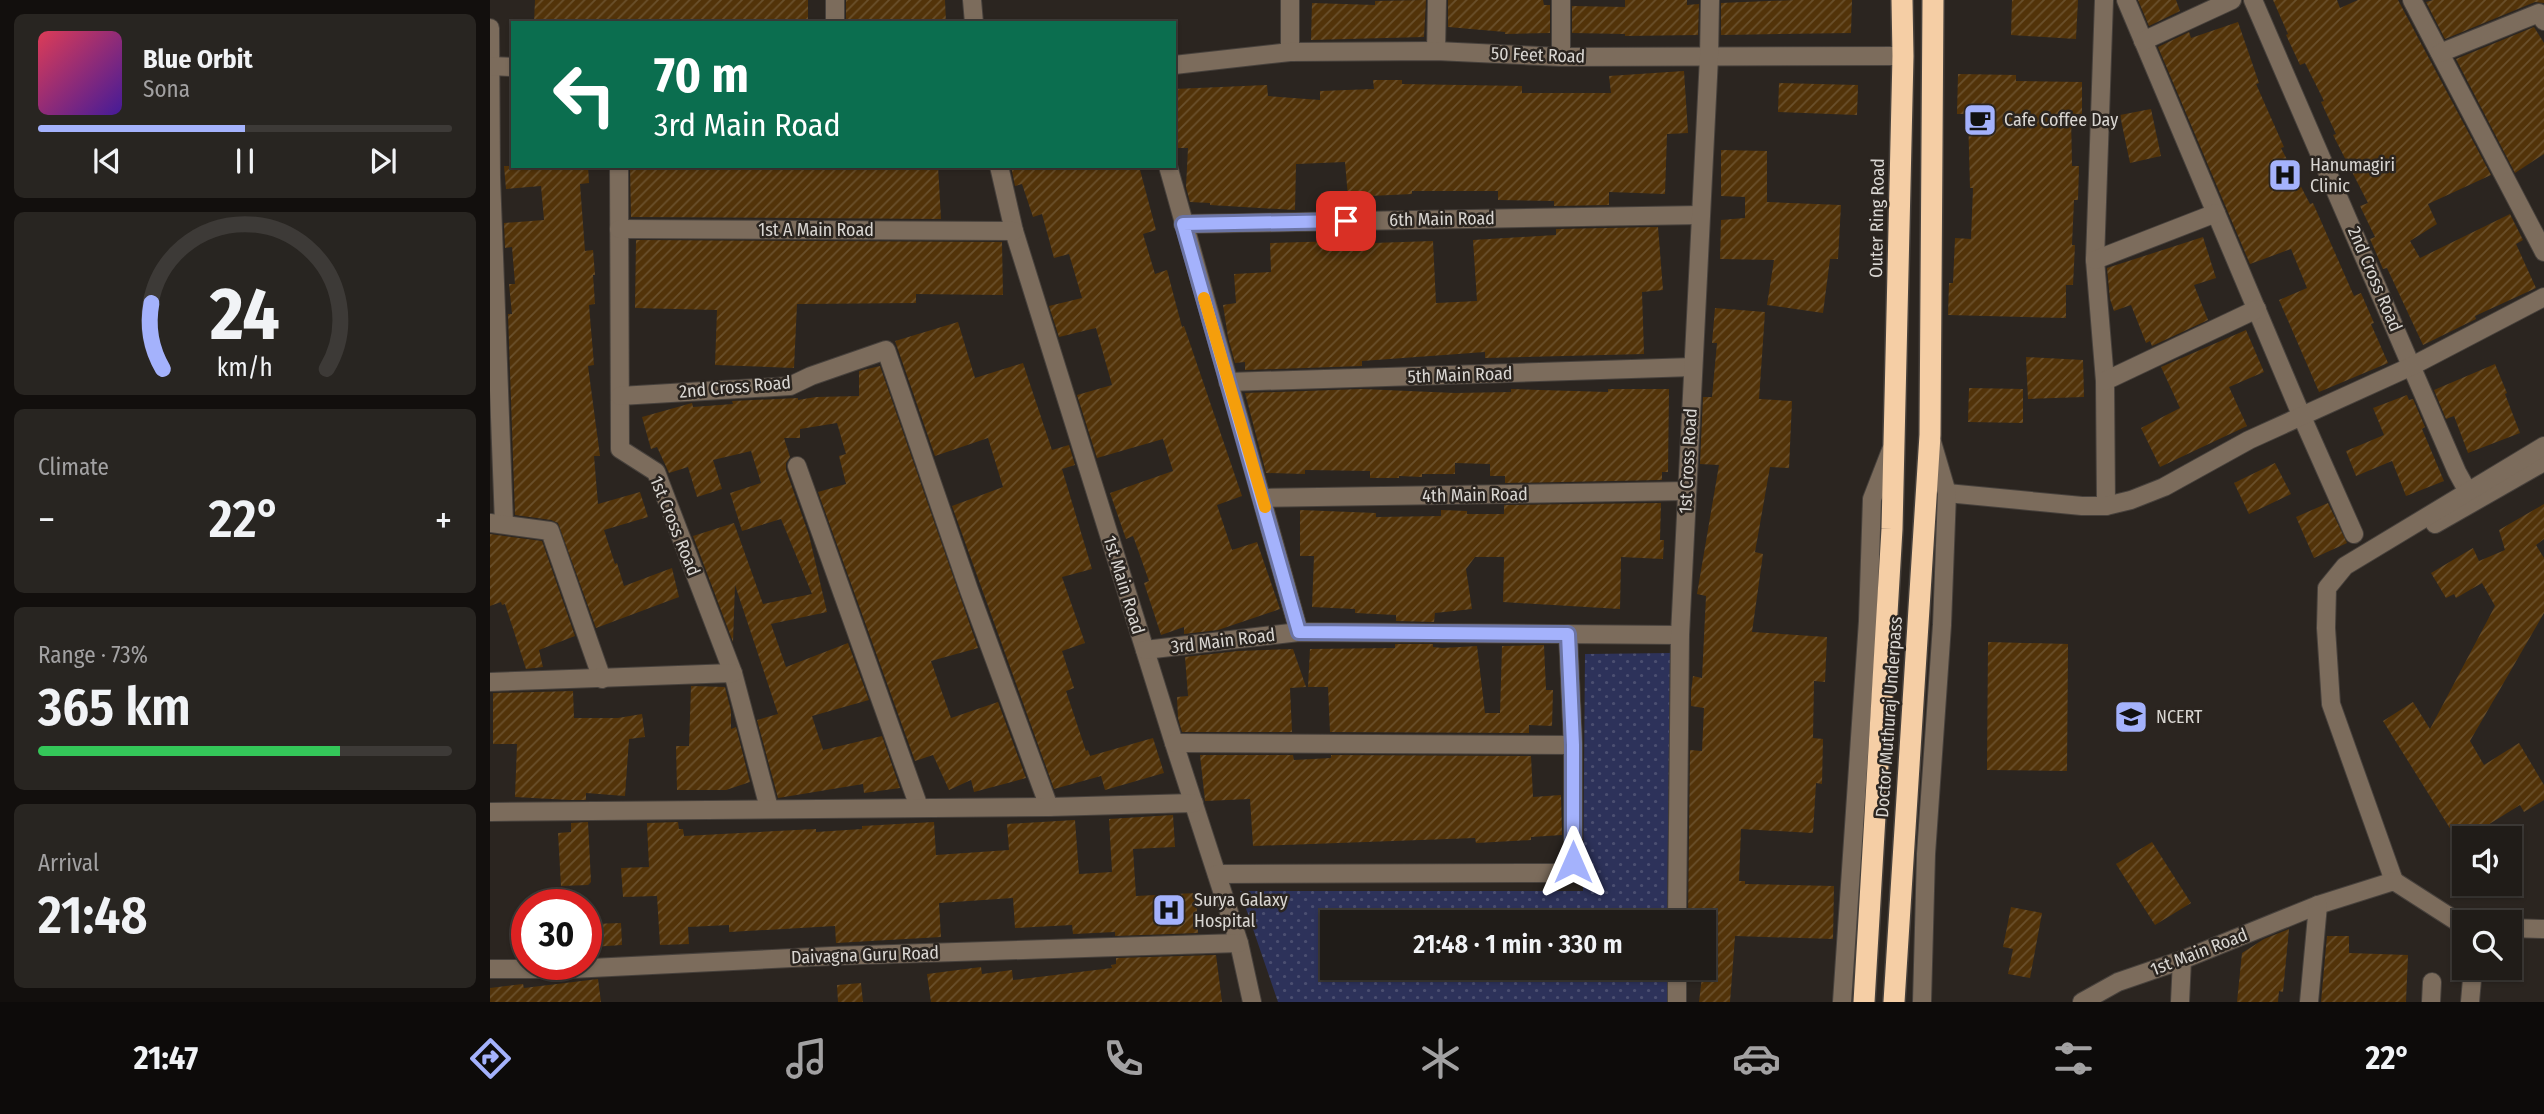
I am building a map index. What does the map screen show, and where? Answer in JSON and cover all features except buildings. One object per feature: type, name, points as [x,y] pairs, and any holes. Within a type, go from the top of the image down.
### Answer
[{"type":"highway","name":"Outer Ring Road","points":[[1895,437],[1902,0]]},
{"type":"highway","points":[[1930,435],[1933,0]]},
{"type":"highway","name":"Doctor Muthuraj Underpass","points":[[1894,1002],[1930,435]]},
{"type":"highway","name":"Doctor Muthuraj Underpass","points":[[1864,1002],[1895,437]]},
{"type":"street","points":[[835,0],[835,21]]},
{"type":"street","points":[[972,0],[974,21]]},
{"type":"street","points":[[1290,0],[1290,52]]},
{"type":"street","points":[[1436,51],[1437,0]]},
{"type":"street","points":[[1561,0],[1561,57]]},
{"type":"street","name":"1st Cross Road","points":[[1677,910],[1680,635],[1710,0]]},
{"type":"street","points":[[2104,0],[2095,260],[2105,381],[2106,506]]},
{"type":"street","points":[[2126,0],[2354,534]]},
{"type":"street","points":[[2143,41],[2232,0]]},
{"type":"street","name":"2nd Cross Road","points":[[2253,0],[2468,492]]},
{"type":"street","points":[[2412,0],[2544,252]]},
{"type":"street","points":[[2440,53],[2539,13],[2544,21]]},
{"type":"street","points":[[490,28],[497,524],[550,531],[602,679]]},
{"type":"street","name":"50 Feet Road","points":[[1176,65],[1290,52],[1436,51],[1561,57],[1903,56]]},
{"type":"street","points":[[491,66],[511,67]]},
{"type":"street","name":"1st Cross Road","points":[[619,168],[620,449],[656,472],[733,673],[769,807]]},
{"type":"street","name":"1st Main Road","points":[[999,168],[1014,231],[1239,943],[1252,1002]]},
{"type":"street","points":[[1169,168],[1299,632]]},
{"type":"street","points":[[2095,260],[2216,214]]},
{"type":"street","name":"6th Main Road","points":[[1183,224],[1700,215]]},
{"type":"street","name":"1st A Main Road","points":[[619,229],[1014,231]]},
{"type":"street","points":[[1947,493],[2082,506],[2106,506],[2131,500],[2164,487],[2249,440],[2412,366],[2544,297]]},
{"type":"street","points":[[2105,381],[2257,309]]},
{"type":"street","name":"2nd Cross Road","points":[[620,396],[790,386],[886,350],[969,590],[1049,807]]},
{"type":"street","name":"5th Main Road","points":[[1228,382],[1693,367]]},
{"type":"street","points":[[1922,1002],[1926,854],[1942,625],[1947,493],[1930,435]]},
{"type":"street","points":[[1842,1002],[1868,621],[1872,499],[1895,437]]},
{"type":"street","points":[[2452,918],[2393,881],[2331,704],[2326,628],[2327,588],[2345,566],[2468,492],[2543,454]]},
{"type":"street","points":[[2429,515],[2436,525],[2543,454]]},
{"type":"street","points":[[797,466],[919,807]]},
{"type":"street","name":"4th Main Road","points":[[1262,498],[1687,491]]},
{"type":"street","name":"3rd Main Road","points":[[1145,650],[1299,632],[1680,635]]},
{"type":"street","points":[[1217,874],[1558,873],[1573,862],[1573,745],[1568,634]]},
{"type":"street","points":[[490,682],[733,673]]},
{"type":"street","points":[[1174,743],[1573,745]]},
{"type":"street","points":[[490,812],[769,807],[1049,807],[1194,803]]},
{"type":"street","name":"1st Main Road","points":[[2082,1002],[2118,982],[2182,960],[2318,905],[2393,881]]},
{"type":"street","points":[[2309,1002],[2318,905]]},
{"type":"street","points":[[2522,928],[2544,929]]},
{"type":"street","name":"Daivagna Guru Road","points":[[490,969],[571,969],[832,956],[1239,943]]},
{"type":"street","points":[[2180,1002],[2182,960]]},
{"type":"street","points":[[1677,980],[1677,1002]]},
{"type":"street","points":[[2470,1002],[2472,980]]},
{"type":"street","points":[[2431,1002],[2432,982]]},
{"type":"shaded area","points":[[1670,653],[1667,910],[1320,910],[1320,980],[1667,980],[1667,1002],[1278,1002],[1240,891],[1583,891],[1585,654]]},
{"type":"slow traffic","points":[[1204,298],[1265,507]]},
{"type":"place","name":"Cafe Coffee Day","points":[[1980,120]]},
{"type":"place","name":"Hanumagiri Clinic","points":[[2285,175]]},
{"type":"place","name":"NCERT","points":[[2131,717]]},
{"type":"place","name":"Surya Galaxy Hospital","points":[[1169,910]]},
{"type":"route","points":[[1346,221],[1183,224],[1299,632],[1568,634],[1573,745],[1573,862]]}]
